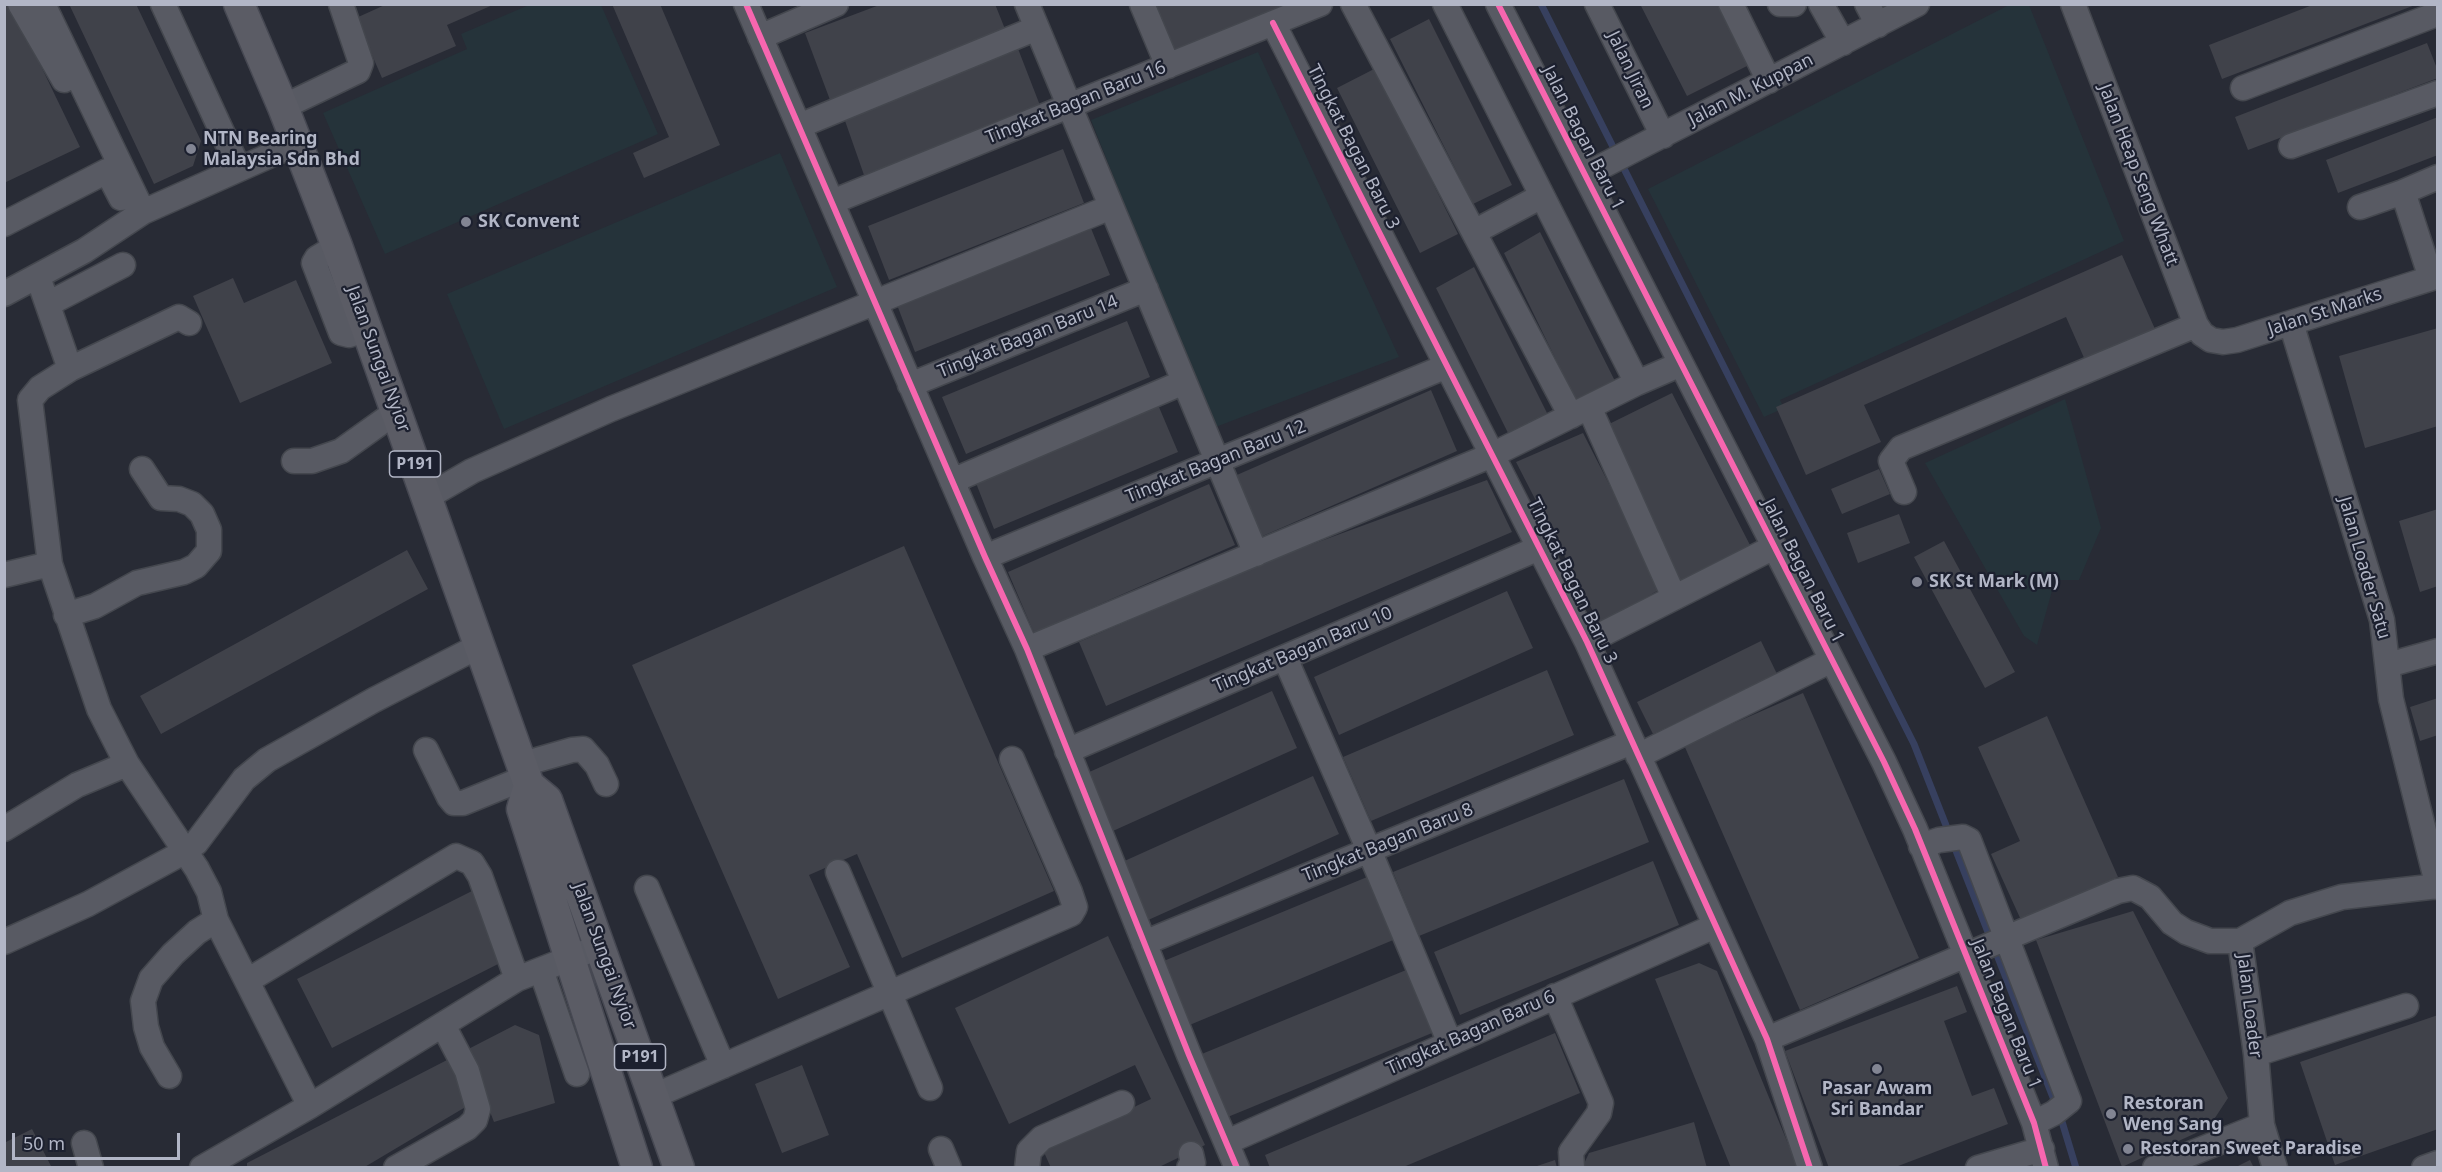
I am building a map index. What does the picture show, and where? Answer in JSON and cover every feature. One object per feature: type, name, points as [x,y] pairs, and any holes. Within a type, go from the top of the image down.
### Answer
[{"type":"main road","name":"Jalan Sungai Nyior","points":[[239,4],[298,143],[337,246],[526,775],[547,800],[679,1167]]},
{"type":"main road","name":"Jalan Sungai Nyior","points":[[526,775],[522,809],[637,1167]]},
{"type":"street","points":[[20,4],[85,117],[107,171],[137,216]]},
{"type":"street","points":[[43,4],[137,216]]},
{"type":"street","points":[[163,4],[239,169]]},
{"type":"street","points":[[283,107],[358,71],[361,63],[341,4]]},
{"type":"street","points":[[746,4],[910,385],[1027,649],[1144,943],[1238,1167]]},
{"type":"street","points":[[760,37],[836,4]]},
{"type":"street","points":[[1027,4],[1256,554]]},
{"type":"street","points":[[1142,4],[1168,66]]},
{"type":"street","name":"Tingkat Bagan Baru 16","points":[[832,202],[1320,4]]},
{"type":"street","points":[[1353,4],[1474,232],[1580,411],[1674,597]]},
{"type":"street","points":[[1445,4],[1637,382]]},
{"type":"street","name":"Jalan Bagan Baru 1","points":[[1498,4],[1884,762],[1941,841],[1989,946],[2051,1114],[2044,1158]]},
{"type":"street","name":"Jalan Jiran","points":[[1597,4],[1663,136]]},
{"type":"street","points":[[1731,4],[1769,81]]},
{"type":"street","points":[[1780,4],[1794,4]]},
{"type":"street","points":[[1821,4],[1843,43]]},
{"type":"street","name":"Jalan M. Kuppan","points":[[1585,175],[1843,43],[1872,15],[1917,4]]},
{"type":"street","name":"Jalan Heap Seng Whatt","points":[[2073,4],[2204,333]]},
{"type":"street","points":[[2243,88],[2437,14],[2434,4]]},
{"type":"street","name":"Tingkat Bagan Baru 3","points":[[1273,23],[1587,642],[1767,1039],[1810,1167]]},
{"type":"street","points":[[799,126],[1037,28]]},
{"type":"street","points":[[2291,146],[2438,93]]},
{"type":"street","points":[[4,294],[38,278],[137,216],[298,143]]},
{"type":"street","points":[[4,224],[107,171]]},
{"type":"street","points":[[2360,207],[2438,177]]},
{"type":"street","points":[[2403,192],[2434,277]]},
{"type":"street","points":[[1474,232],[1542,196]]},
{"type":"street","points":[[427,497],[472,471],[600,414],[1112,207]]},
{"type":"street","points":[[48,304],[123,265]]},
{"type":"street","name":"Jalan St Marks","points":[[2204,333],[2223,342],[2237,340],[2434,277]]},
{"type":"street","points":[[38,278],[70,369]]},
{"type":"street","name":"Tingkat Bagan Baru 14","points":[[910,385],[1146,289]]},
{"type":"street","points":[[189,323],[179,317],[70,369],[40,388],[30,400],[50,564],[99,709],[127,764],[184,852],[197,868],[209,892],[216,920],[310,1106]]},
{"type":"street","name":"Jalan Loader Satu","points":[[2291,323],[2382,620],[2391,699],[2437,886]]},
{"type":"street","points":[[1904,492],[1891,461],[1901,448],[2204,333]]},
{"type":"street","points":[[1027,649],[1492,455],[1637,382],[1681,364]]},
{"type":"street","name":"Tingkat Bagan Baru 12","points":[[985,557],[1447,366]]},
{"type":"street","points":[[952,481],[1184,382]]},
{"type":"street","points":[[294,461],[312,462],[341,451],[397,411]]},
{"type":"street","points":[[66,615],[95,606],[137,583],[184,572],[196,566],[209,551],[209,530],[202,514],[192,504],[178,499],[161,498],[142,469]]},
{"type":"street","points":[[1587,642],[1774,547]]},
{"type":"street","name":"Tingkat Bagan Baru 10","points":[[1067,751],[1539,548]]},
{"type":"street","points":[[4,575],[50,564]]},
{"type":"street","points":[[4,942],[88,904],[184,852],[195,843],[243,778],[267,760],[374,700],[481,645]]},
{"type":"street","points":[[2388,665],[2438,651]]},
{"type":"street","points":[[1285,658],[1450,1043]]},
{"type":"street","name":"Tingkat Bagan Baru 8","points":[[1144,943],[1369,850],[1635,749],[1832,660]]},
{"type":"street","points":[[426,750],[454,803],[464,803],[526,775],[572,750],[583,749],[597,765],[606,784]]},
{"type":"street","points":[[654,1096],[1071,914],[1075,907],[1012,759]]},
{"type":"street","points":[[4,828],[77,785],[127,764]]},
{"type":"street","points":[[1941,841],[1969,840],[1989,946],[2069,1101],[2051,1114]]},
{"type":"street","points":[[247,981],[456,856],[472,863],[480,876],[517,979]]},
{"type":"street","points":[[838,872],[892,994],[930,1088]]},
{"type":"street","name":"Jalan Loader","points":[[2275,1167],[2262,1125],[2256,1054],[2240,942],[2290,913],[2342,897],[2437,886]]},
{"type":"street","points":[[647,888],[723,1066]]},
{"type":"street","points":[[1767,1039],[2118,891],[2133,888],[2150,897],[2172,923],[2187,932],[2211,941],[2240,942]]},
{"type":"street","points":[[169,1076],[152,1047],[146,1027],[143,1001],[151,979],[173,954],[197,932],[216,920]]},
{"type":"street","name":"Tingkat Bagan Baru 6","points":[[1227,1142],[1715,926]]},
{"type":"street","points":[[210,1166],[517,979],[600,946]]},
{"type":"street","points":[[541,970],[577,1074]]},
{"type":"street","points":[[1555,996],[1601,1102],[1599,1113],[1571,1152],[1572,1167]]},
{"type":"street","points":[[2256,1054],[2406,1006]]},
{"type":"street","points":[[396,1167],[467,1128],[475,1120],[478,1109],[467,1071],[443,1024]]},
{"type":"street","points":[[1027,1167],[1029,1151],[1042,1138],[1122,1103]]},
{"type":"street","points":[[2155,1167],[2262,1125]]},
{"type":"street","points":[[84,1143],[91,1167]]},
{"type":"street","points":[[1978,1167],[2044,1158]]},
{"type":"street","points":[[2424,1167],[2438,1163]]},
{"type":"shaded area","points":[[529,5],[601,5],[658,134],[385,254],[323,113],[467,49],[461,34]]},
{"type":"shaded area","points":[[2009,5],[2029,5],[2124,241],[1780,400],[1784,408],[1764,417],[1648,189]]},
{"type":"shaded area","points":[[1258,52],[1399,357],[1213,428],[1091,120]]},
{"type":"shaded area","points":[[780,153],[837,287],[504,429],[447,294]]},
{"type":"shaded area","points":[[2065,399],[2101,528],[2079,580],[2055,580],[2037,645],[2024,636],[1925,463]]},
{"type":"building","points":[[4,4],[11,4],[80,147],[4,183]]},
{"type":"building","points":[[69,4],[136,4],[201,141],[193,166],[154,184]]},
{"type":"building","points":[[387,4],[495,4],[447,25],[456,46],[382,78],[356,18]]},
{"type":"building","points":[[612,4],[660,4],[720,145],[644,178],[633,153],[669,137]]},
{"type":"building","points":[[882,4],[995,4],[1007,34],[830,100],[805,33]]},
{"type":"building","points":[[1154,4],[1285,4],[1175,53]]},
{"type":"building","points":[[1640,4],[1720,4],[1751,64],[1687,96]]},
{"type":"building","points":[[2315,4],[2415,5],[2222,79],[2209,45]]},
{"type":"building","points":[[1429,19],[1512,185],[1473,204],[1390,39]]},
{"type":"building","points":[[1015,41],[1041,108],[864,175],[843,115]]},
{"type":"building","points":[[2427,43],[2438,71],[2438,78],[2248,150],[2235,117]]},
{"type":"building","points":[[1376,68],[1458,234],[1420,253],[1337,88]]},
{"type":"building","points":[[2438,117],[2438,155],[2338,193],[2326,160]]},
{"type":"building","points":[[1063,149],[1084,203],[889,280],[868,226]]},
{"type":"building","points":[[1088,221],[1110,275],[915,352],[894,297]]},
{"type":"building","points":[[1540,232],[1616,383],[1577,403],[1504,253]]},
{"type":"building","points":[[2122,255],[2155,329],[2085,360],[2066,317],[1864,405],[1881,442],[1806,475],[1776,407]]},
{"type":"building","points":[[1474,267],[1550,419],[1511,439],[1436,288]]},
{"type":"building","points":[[233,278],[244,303],[296,280],[332,363],[240,403],[193,296]]},
{"type":"building","points":[[1127,321],[1150,377],[966,454],[942,397]]},
{"type":"building","points":[[2438,328],[2438,426],[2365,448],[2339,356]]},
{"type":"building","points":[[1431,390],[1457,451],[1256,539],[1230,478]]},
{"type":"building","points":[[1672,393],[1751,547],[1679,585],[1605,426]]},
{"type":"building","points":[[1156,400],[1178,452],[994,529],[974,478]]},
{"type":"building","points":[[1583,433],[1662,588],[1600,625],[1516,462]]},
{"type":"building","points":[[1879,469],[1890,494],[1842,514],[1831,489]]},
{"type":"building","points":[[1487,480],[1512,532],[1106,706],[1079,642],[1280,556]]},
{"type":"building","points":[[1209,484],[1235,545],[1034,633],[1008,572]]},
{"type":"building","points":[[2438,509],[2438,586],[2420,592],[2399,521]]},
{"type":"building","points":[[1899,514],[1910,543],[1858,563],[1847,533]]},
{"type":"building","points":[[1944,541],[2015,672],[1985,688],[1914,557]]},
{"type":"building","points":[[904,546],[1054,891],[902,958],[857,854],[809,875],[850,967],[778,999],[632,665]]},
{"type":"building","points":[[407,550],[428,589],[161,734],[140,696]]},
{"type":"building","points":[[1507,591],[1533,648],[1339,735],[1314,677]]},
{"type":"building","points":[[1761,641],[1777,674],[1653,734],[1637,702]]},
{"type":"building","points":[[1547,670],[1574,735],[1371,821],[1343,757]]},
{"type":"building","points":[[1272,691],[1297,748],[1104,835],[1078,777]]},
{"type":"building","points":[[1803,693],[1919,958],[1800,1010],[1684,745]]},
{"type":"building","points":[[2438,698],[2438,735],[2420,741],[2410,707]]},
{"type":"building","points":[[2047,716],[2118,877],[2021,920],[1991,854],[2020,841],[1978,747]]},
{"type":"building","points":[[1313,776],[1339,834],[1146,921],[1120,863]]},
{"type":"building","points":[[1624,779],[1649,842],[1419,936],[1393,872]]},
{"type":"building","points":[[1653,861],[1679,925],[1460,1015],[1434,952]]},
{"type":"building","points":[[1372,875],[1398,938],[1180,1029],[1154,965]]},
{"type":"building","points":[[472,891],[506,960],[332,1048],[297,979]]},
{"type":"building","points":[[2133,911],[2228,1098],[2209,1127],[2122,1167],[2036,940]]},
{"type":"building","points":[[1108,936],[1205,1145],[1157,1168],[1051,1168],[1043,1150],[1151,1099],[1135,1065],[1009,1124],[955,1008]]},
{"type":"building","points":[[1699,963],[1717,971],[1798,1168],[1731,1168],[1655,979]]},
{"type":"building","points":[[1411,968],[1437,1031],[1218,1121],[1192,1058]]},
{"type":"building","name":"Pasar Awam Sri Bandar","points":[[1957,986],[1967,1012],[1944,1021],[1972,1096],[1994,1088],[2008,1124],[1893,1168],[1829,1168],[1785,1051]]},
{"type":"building","points":[[2438,1015],[2438,1129],[2335,1165],[2300,1062]]},
{"type":"building","points":[[515,1025],[539,1035],[555,1103],[494,1122],[484,1096],[363,1168],[247,1168],[247,1163]]},
{"type":"building","points":[[1555,1033],[1580,1093],[1401,1168],[1270,1168],[1265,1155]]},
{"type":"building","points":[[802,1065],[829,1135],[782,1153],[755,1084]]},
{"type":"building","points":[[1694,1122],[1707,1168],[1582,1168],[1589,1153]]},
{"type":"building","points":[[32,1129],[52,1168],[4,1168],[4,1143]]},
{"type":"building","points":[[1555,1160],[1557,1168],[1534,1168],[1534,1167]]},
{"type":"building","points":[[2250,1160],[2254,1168],[2234,1168]]},
{"type":"waterway","points":[[1541,4],[1914,744],[2056,1105]]},
{"type":"waterway","points":[[2060,1115],[2076,1168]]},
{"type":"cycle path","points":[[746,4],[1027,649],[1189,1055],[1237,1168]]},
{"type":"cycle path","points":[[1498,4],[1884,762],[1915,829],[2034,1123],[2046,1168]]},
{"type":"cycle path","points":[[1273,23],[1587,642],[1767,1039],[1810,1168]]},
{"type":"place","name":"NTN Bearing Malaysia Sdn Bhd","points":[[191,149]]},
{"type":"place","name":"SK Convent","points":[[466,222]]},
{"type":"place","name":"SK St Mark (M)","points":[[1917,582]]},
{"type":"place","name":"Pasar Awam Sri Bandar","points":[[1877,1069]]},
{"type":"place","name":"Restoran Weng Sang","points":[[2111,1114]]},
{"type":"place","name":"Restoran Sweet Paradise","points":[[2128,1149]]}]
